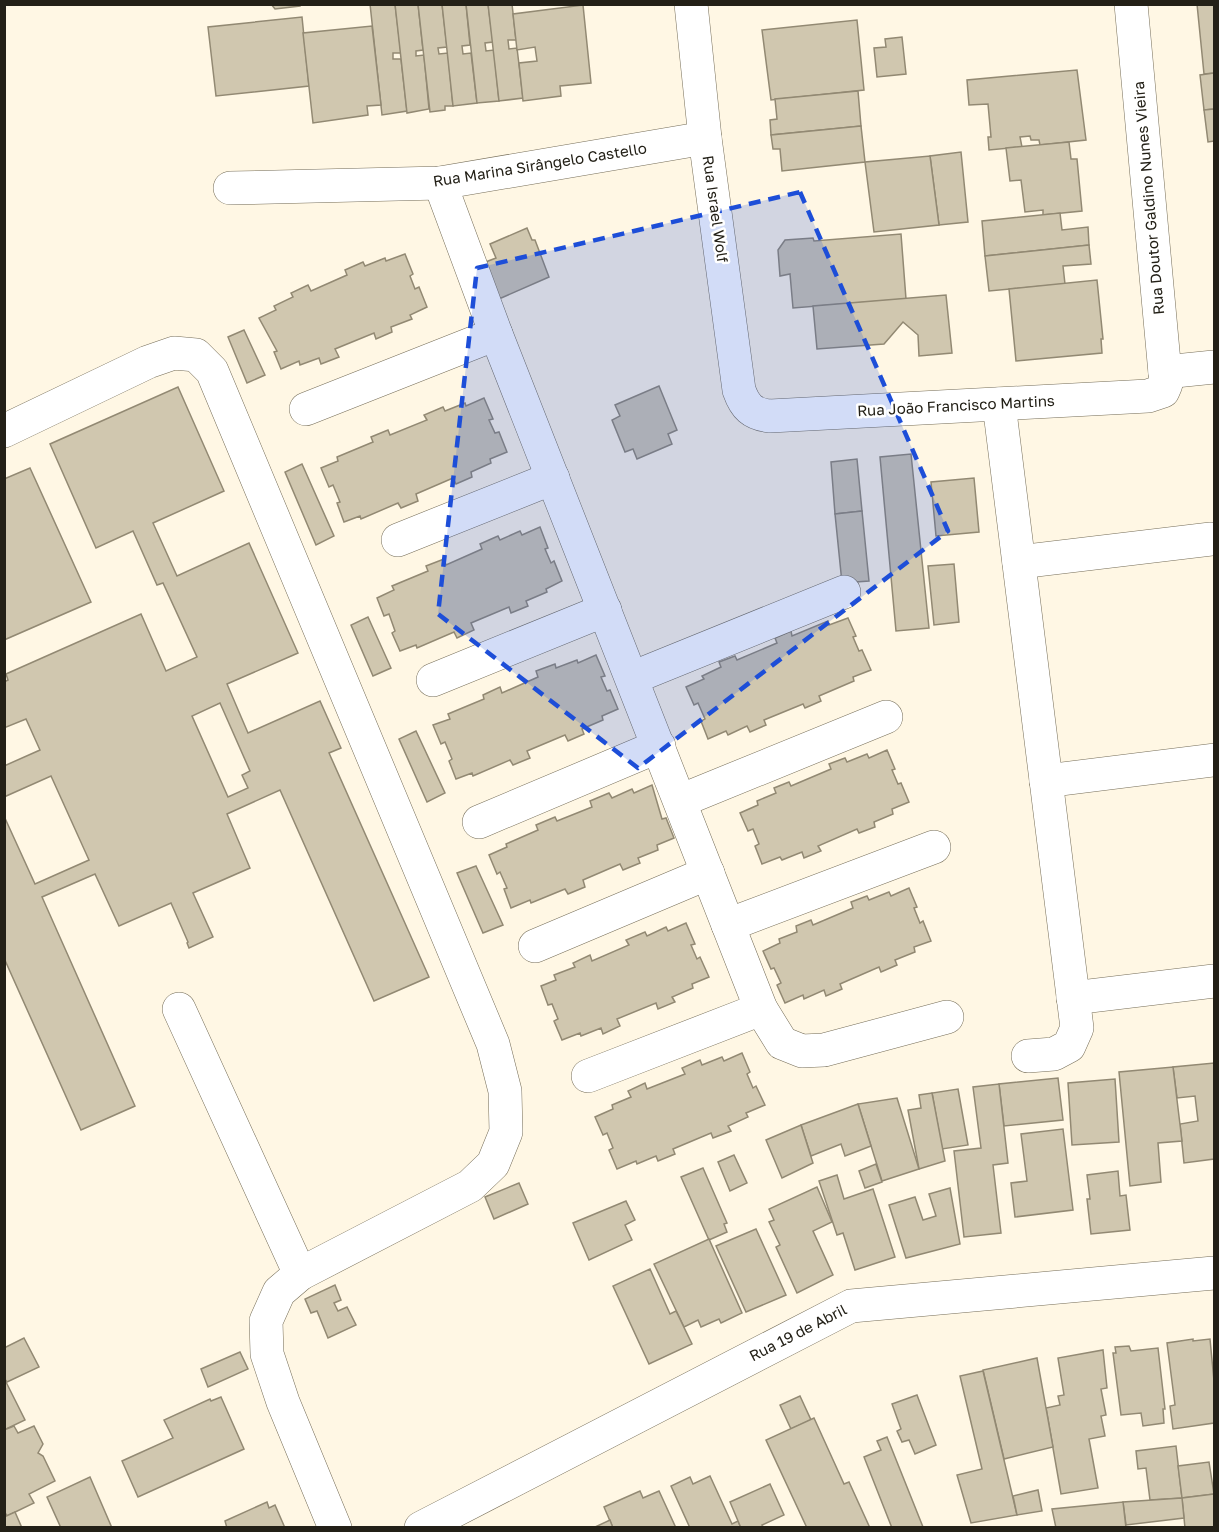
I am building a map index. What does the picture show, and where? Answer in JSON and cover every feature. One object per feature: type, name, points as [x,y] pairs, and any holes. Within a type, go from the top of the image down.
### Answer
[{"type":"street","name":"Rua Israel Wolf","points":[[691,4],[705,138],[739,390],[750,410]]},
{"type":"street","name":"Rua Doutor Galdino Nunes Vieira","points":[[1131,4],[1164,382]]},
{"type":"street","name":"Rua Marina Sirângelo Castello","points":[[230,188],[440,183],[705,138]]},
{"type":"street","points":[[440,183],[496,334],[761,1009],[782,1043],[802,1051],[824,1050],[947,1017]]},
{"type":"street","points":[[306,409],[496,334]]},
{"type":"street","points":[[4,431],[148,362],[174,353],[196,356],[212,371],[493,1044],[505,1091],[506,1132],[493,1164],[470,1186],[300,1274],[279,1292],[266,1321],[267,1354],[283,1402],[334,1527]]},
{"type":"street","name":"Rua João Francisco Martins","points":[[750,410],[759,415],[770,416],[1148,396],[1164,382],[1215,367]]},
{"type":"street","points":[[999,404],[1077,1028],[1069,1046],[1054,1054],[1028,1056]]},
{"type":"street","points":[[398,540],[553,478]]},
{"type":"street","points":[[1019,562],[1211,539]]},
{"type":"street","points":[[632,678],[844,592]]},
{"type":"street","points":[[434,680],[605,610]]},
{"type":"street","points":[[680,801],[886,717]]},
{"type":"street","points":[[478,822],[658,746]]},
{"type":"street","points":[[1046,781],[1215,760]]},
{"type":"street","points":[[728,925],[934,847]]},
{"type":"street","points":[[535,946],[708,873]]},
{"type":"street","points":[[1073,998],[1215,981]]},
{"type":"street","points":[[179,1009],[300,1274]]},
{"type":"street","points":[[588,1076],[761,1009]]},
{"type":"street","name":"Rua 19 de Abril","points":[[421,1527],[851,1306],[1215,1273]]},
{"type":"highlighted area","points":[[800,192],[948,531],[638,768],[438,614],[477,268]]},
{"type":"building","points":[[271,4],[300,4],[300,6],[275,9]]},
{"type":"building","points":[[370,4],[395,4],[401,53],[393,53],[393,59],[401,59],[407,111],[382,115]]},
{"type":"building","points":[[395,4],[418,4],[423,50],[416,51],[416,56],[424,55],[429,109],[407,113]]},
{"type":"building","points":[[418,4],[442,4],[447,47],[438,48],[439,54],[448,53],[453,106],[445,106],[445,110],[430,112]]},
{"type":"building","points":[[442,4],[466,4],[470,45],[462,46],[463,54],[471,53],[477,103],[453,106]]},
{"type":"building","points":[[466,4],[488,4],[493,42],[485,43],[486,51],[494,50],[499,101],[477,103]]},
{"type":"building","points":[[488,4],[512,4],[516,40],[508,40],[509,49],[517,48],[523,98],[499,101]]},
{"type":"building","points":[[1197,4],[1214,4],[1214,73],[1204,74]]},
{"type":"building","points":[[583,5],[591,83],[560,86],[561,96],[523,101],[519,63],[537,61],[535,47],[517,50],[513,14]]},
{"type":"building","points":[[302,17],[309,86],[216,96],[208,27]]},
{"type":"building","points":[[857,20],[864,90],[771,100],[762,30]]},
{"type":"building","points":[[372,26],[381,105],[367,106],[368,115],[313,123],[303,33]]},
{"type":"building","points":[[902,37],[906,74],[877,77],[874,48],[886,47],[885,39]]},
{"type":"building","points":[[1077,70],[1086,140],[1040,145],[1039,140],[1031,140],[1030,136],[1020,137],[1022,147],[989,150],[988,137],[991,137],[988,104],[969,105],[967,80]]},
{"type":"building","points":[[1214,73],[1214,109],[1204,110],[1200,75]]},
{"type":"building","points":[[858,91],[861,126],[771,135],[770,120],[777,119],[775,99]]},
{"type":"building","points":[[1214,109],[1214,141],[1208,142],[1204,110]]},
{"type":"building","points":[[861,126],[865,162],[782,171],[780,149],[773,149],[771,135]]},
{"type":"building","points":[[1069,142],[1071,159],[1077,159],[1082,211],[1043,215],[1043,210],[1025,212],[1021,180],[1010,181],[1006,148]]},
{"type":"building","points":[[961,152],[968,222],[939,225],[930,156]]},
{"type":"building","points":[[930,156],[939,225],[874,232],[865,162]]},
{"type":"building","points":[[1060,213],[1062,230],[1088,227],[1089,245],[985,256],[982,221]]},
{"type":"building","points":[[527,228],[532,240],[535,240],[549,277],[499,299],[483,263],[496,258],[490,244]]},
{"type":"building","points":[[901,234],[906,299],[793,308],[790,274],[780,276],[778,250],[785,240],[813,238],[814,241]]},
{"type":"building","points":[[1089,245],[1091,264],[1063,266],[1065,284],[989,291],[985,256]]},
{"type":"building","points":[[405,254],[413,274],[410,276],[415,289],[419,287],[427,307],[410,315],[412,319],[391,327],[392,332],[376,339],[374,333],[335,349],[339,357],[321,364],[319,358],[300,365],[299,361],[281,369],[274,352],[277,351],[259,318],[276,310],[274,306],[293,297],[291,293],[308,285],[311,291],[347,275],[345,270],[363,262],[365,266],[385,258],[386,261]]},
{"type":"building","points":[[1097,280],[1103,339],[1101,339],[1102,353],[1016,361],[1009,289]]},
{"type":"building","points":[[946,295],[952,353],[919,356],[918,335],[903,322],[884,344],[817,349],[813,306]]},
{"type":"building","points":[[244,330],[265,375],[247,383],[228,337]]},
{"type":"building","points":[[659,386],[677,430],[668,434],[672,444],[637,459],[633,449],[625,452],[612,420],[620,416],[615,405]]},
{"type":"building","points":[[178,387],[224,491],[153,523],[177,576],[249,543],[298,653],[227,684],[248,733],[320,701],[341,748],[329,753],[429,977],[374,1001],[280,790],[227,814],[250,868],[193,893],[213,937],[189,948],[171,903],[119,926],[95,874],[42,897],[135,1106],[81,1130],[4,958],[4,816],[35,884],[89,860],[51,776],[4,797],[4,766],[40,750],[26,719],[4,728],[4,682],[8,680],[6,674],[141,614],[166,671],[197,657],[163,583],[157,585],[133,531],[96,548],[50,444]],"holes":[[[220,703],[250,771],[242,775],[248,788],[228,797],[192,716]]]},
{"type":"building","points":[[484,398],[493,419],[489,420],[495,433],[499,432],[507,452],[490,459],[491,463],[471,472],[472,477],[456,484],[453,478],[416,494],[418,501],[401,508],[398,503],[361,519],[360,516],[344,522],[337,503],[340,502],[333,485],[329,487],[321,468],[338,461],[337,457],[373,442],[371,437],[388,430],[390,435],[427,420],[424,415],[443,407],[445,411],[465,403],[466,406]]},
{"type":"building","points":[[911,454],[929,628],[896,631],[880,457]]},
{"type":"building","points":[[857,459],[862,511],[835,514],[831,462]]},
{"type":"building","points":[[302,464],[334,536],[316,545],[285,472]]},
{"type":"building","points":[[30,468],[91,602],[4,640],[4,479]]},
{"type":"building","points":[[974,478],[979,532],[936,536],[931,482]]},
{"type":"building","points":[[862,511],[869,581],[842,583],[835,514]]},
{"type":"building","points":[[540,527],[548,548],[545,549],[551,563],[554,561],[562,581],[546,589],[547,592],[526,601],[528,606],[511,613],[509,607],[471,623],[474,630],[457,638],[454,632],[417,648],[416,645],[400,651],[392,633],[395,631],[389,614],[384,616],[377,598],[394,590],[392,586],[428,571],[426,566],[444,559],[446,565],[482,549],[480,544],[498,536],[500,540],[520,531],[522,535]]},
{"type":"building","points":[[954,564],[959,622],[934,625],[928,566]]},
{"type":"building","points":[[368,617],[391,668],[373,676],[351,625]]},
{"type":"building","points":[[848,618],[856,636],[853,637],[859,651],[862,650],[871,670],[853,677],[854,681],[819,696],[821,701],[805,708],[803,704],[764,720],[766,725],[750,732],[747,726],[728,735],[726,731],[708,739],[701,721],[705,719],[698,703],[694,705],[686,687],[704,679],[702,676],[721,667],[719,662],[735,656],[737,660],[777,643],[775,638],[791,631],[792,636],[828,621],[829,625]]},
{"type":"building","points":[[596,655],[605,676],[601,677],[607,691],[610,690],[618,709],[602,716],[603,720],[582,729],[584,734],[568,741],[565,735],[527,751],[530,758],[513,765],[510,760],[473,776],[472,773],[456,779],[449,761],[452,759],[445,742],[441,744],[433,725],[450,719],[448,714],[484,699],[483,695],[500,687],[502,693],[538,677],[536,671],[555,664],[556,668],[577,660],[578,663]]},
{"type":"building","points":[[416,731],[445,793],[427,802],[399,739]]},
{"type":"building","points":[[887,750],[895,769],[892,770],[898,784],[901,783],[909,802],[892,809],[893,814],[874,822],[875,827],[859,833],[857,829],[818,846],[821,851],[804,858],[802,852],[782,860],[780,857],[762,864],[755,846],[759,844],[753,829],[748,831],[740,813],[758,805],[757,801],[776,793],[774,788],[789,782],[791,786],[831,769],[829,764],[845,758],[847,762],[867,754],[869,758]]},
{"type":"building","points":[[652,785],[662,819],[666,818],[674,838],[657,845],[658,850],[638,858],[640,863],[623,870],[620,864],[583,880],[585,887],[568,894],[565,889],[531,903],[530,900],[511,908],[504,889],[507,888],[500,872],[497,874],[489,855],[507,847],[506,844],[538,830],[536,825],[555,817],[557,821],[592,807],[590,801],[609,793],[612,798],[632,789],[634,793]]},
{"type":"building","points":[[476,866],[503,925],[483,933],[457,873]]},
{"type":"building","points":[[909,888],[917,907],[914,908],[920,923],[923,921],[931,941],[914,947],[915,952],[895,960],[897,965],[881,972],[879,967],[840,984],[842,989],[826,996],[824,990],[804,999],[803,995],[785,1003],[777,985],[781,983],[774,968],[771,969],[763,951],[780,943],[779,939],[797,932],[796,926],[811,920],[813,925],[853,908],[851,902],[867,896],[869,900],[889,892],[891,896]]},
{"type":"building","points":[[686,923],[695,944],[691,945],[697,959],[700,957],[709,977],[692,984],[693,988],[672,997],[675,1002],[658,1009],[656,1003],[617,1019],[620,1026],[603,1034],[601,1028],[562,1040],[554,1021],[558,1019],[552,1004],[548,1005],[541,986],[556,980],[554,975],[575,967],[573,963],[590,955],[592,961],[629,945],[626,940],[645,932],[647,936],[666,927],[668,931]]},
{"type":"building","points":[[742,1053],[750,1072],[747,1074],[753,1088],[756,1086],[765,1105],[746,1113],[748,1117],[728,1126],[731,1131],[713,1138],[711,1133],[673,1149],[675,1154],[658,1161],[656,1156],[617,1169],[609,1150],[613,1148],[607,1133],[603,1135],[595,1117],[613,1109],[612,1105],[631,1097],[628,1091],[645,1083],[647,1089],[685,1074],[682,1068],[700,1060],[702,1065],[722,1057],[724,1061]]},
{"type":"building","points":[[1214,1063],[1214,1159],[1184,1163],[1180,1124],[1198,1121],[1195,1096],[1177,1098],[1173,1067]]},
{"type":"building","points":[[1173,1067],[1182,1141],[1158,1143],[1161,1182],[1130,1186],[1119,1072]]},
{"type":"building","points":[[1058,1078],[1063,1120],[1004,1126],[999,1084]]},
{"type":"building","points":[[1115,1079],[1119,1142],[1072,1145],[1068,1083]]},
{"type":"building","points":[[999,1084],[1008,1163],[993,1165],[1001,1233],[964,1237],[954,1151],[981,1148],[973,1087]]},
{"type":"building","points":[[958,1089],[968,1145],[942,1149],[932,1093]]},
{"type":"building","points":[[932,1093],[945,1161],[919,1169],[908,1110],[921,1108],[919,1095]]},
{"type":"building","points":[[897,1098],[919,1169],[882,1181],[858,1104]]},
{"type":"building","points":[[858,1104],[871,1146],[845,1156],[841,1144],[811,1156],[801,1125]]},
{"type":"building","points":[[801,1125],[813,1163],[782,1178],[766,1140]]},
{"type":"building","points":[[1063,1129],[1073,1210],[1015,1217],[1011,1183],[1027,1181],[1021,1134]]},
{"type":"building","points":[[734,1155],[747,1183],[730,1191],[718,1162]]},
{"type":"building","points":[[876,1164],[882,1182],[865,1188],[859,1171]]},
{"type":"building","points":[[703,1168],[727,1223],[724,1224],[727,1232],[709,1240],[681,1177]]},
{"type":"building","points":[[1118,1171],[1120,1196],[1126,1195],[1130,1230],[1091,1234],[1087,1175]]},
{"type":"building","points":[[837,1175],[844,1199],[873,1189],[895,1257],[855,1270],[843,1233],[837,1235],[819,1181]]},
{"type":"building","points":[[519,1183],[528,1204],[494,1219],[485,1197]]},
{"type":"building","points":[[817,1187],[832,1222],[813,1231],[833,1275],[797,1293],[776,1247],[780,1245],[769,1222],[774,1220],[769,1209]]},
{"type":"building","points":[[950,1188],[960,1244],[906,1258],[889,1205],[915,1197],[923,1220],[936,1216],[929,1194]]},
{"type":"building","points":[[626,1201],[635,1220],[625,1225],[632,1240],[589,1260],[573,1223]]},
{"type":"building","points":[[756,1229],[786,1295],[746,1312],[716,1246]]},
{"type":"building","points":[[709,1239],[742,1313],[721,1323],[719,1319],[701,1327],[698,1320],[684,1327],[654,1264]]},
{"type":"building","points":[[650,1269],[670,1314],[676,1311],[692,1344],[649,1364],[613,1286]]},
{"type":"building","points":[[335,1285],[341,1300],[334,1303],[338,1311],[347,1307],[356,1325],[328,1338],[317,1311],[311,1313],[305,1299]]},
{"type":"building","points":[[24,1338],[39,1367],[7,1382],[4,1378],[4,1348]]},
{"type":"building","points":[[1193,1339],[1193,1341],[1210,1339],[1214,1381],[1214,1423],[1173,1429],[1170,1406],[1175,1405],[1167,1343]]},
{"type":"building","points":[[1129,1346],[1131,1351],[1158,1348],[1165,1409],[1163,1409],[1164,1423],[1143,1426],[1141,1413],[1121,1415],[1113,1353],[1116,1353],[1115,1347]]},
{"type":"building","points":[[1103,1350],[1107,1388],[1101,1389],[1106,1415],[1101,1416],[1105,1436],[1089,1439],[1098,1488],[1061,1494],[1046,1408],[1060,1405],[1058,1396],[1064,1395],[1058,1358]]},
{"type":"building","points":[[240,1352],[248,1369],[208,1387],[201,1369]]},
{"type":"building","points":[[1037,1358],[1053,1447],[1004,1459],[983,1370]]},
{"type":"building","points":[[983,1371],[1017,1515],[971,1523],[957,1475],[982,1469],[960,1376]]},
{"type":"building","points":[[4,1378],[25,1420],[4,1430]]},
{"type":"building","points":[[917,1395],[936,1445],[915,1454],[909,1440],[902,1442],[897,1431],[901,1429],[892,1404]]},
{"type":"building","points":[[800,1396],[811,1420],[791,1429],[780,1405]]},
{"type":"building","points":[[221,1397],[244,1449],[138,1497],[122,1461],[173,1438],[164,1420],[210,1399],[211,1401]]},
{"type":"building","points":[[814,1418],[844,1484],[849,1482],[870,1528],[807,1528],[766,1440]]},
{"type":"building","points":[[14,1426],[18,1433],[34,1426],[43,1444],[38,1453],[43,1456],[55,1481],[29,1494],[34,1503],[7,1516],[4,1511],[4,1430]]},
{"type":"building","points":[[887,1437],[923,1527],[892,1528],[864,1457],[881,1450],[877,1441]]},
{"type":"building","points":[[1176,1446],[1182,1498],[1150,1500],[1146,1468],[1138,1469],[1136,1451]]},
{"type":"building","points":[[1209,1462],[1214,1494],[1182,1498],[1178,1466]]},
{"type":"building","points":[[710,1476],[732,1524],[738,1521],[741,1528],[690,1528],[671,1486],[690,1477],[693,1484]]},
{"type":"building","points":[[90,1477],[112,1528],[61,1528],[47,1497]]},
{"type":"building","points":[[770,1484],[784,1515],[762,1525],[764,1528],[741,1528],[730,1502]]},
{"type":"building","points":[[1038,1490],[1042,1511],[1017,1515],[1013,1496]]},
{"type":"building","points":[[640,1491],[643,1498],[659,1491],[676,1528],[613,1528],[604,1507]]},
{"type":"building","points":[[1214,1494],[1214,1528],[1185,1528],[1182,1498]]},
{"type":"building","points":[[1182,1498],[1184,1518],[1126,1525],[1123,1502]]},
{"type":"building","points":[[267,1502],[269,1508],[275,1505],[285,1528],[227,1528],[225,1521]]},
{"type":"building","points":[[1123,1502],[1126,1528],[1056,1528],[1052,1509]]},
{"type":"building","points":[[15,1512],[22,1528],[4,1528],[4,1517]]},
{"type":"building","points":[[610,1520],[613,1528],[593,1528]]}]
